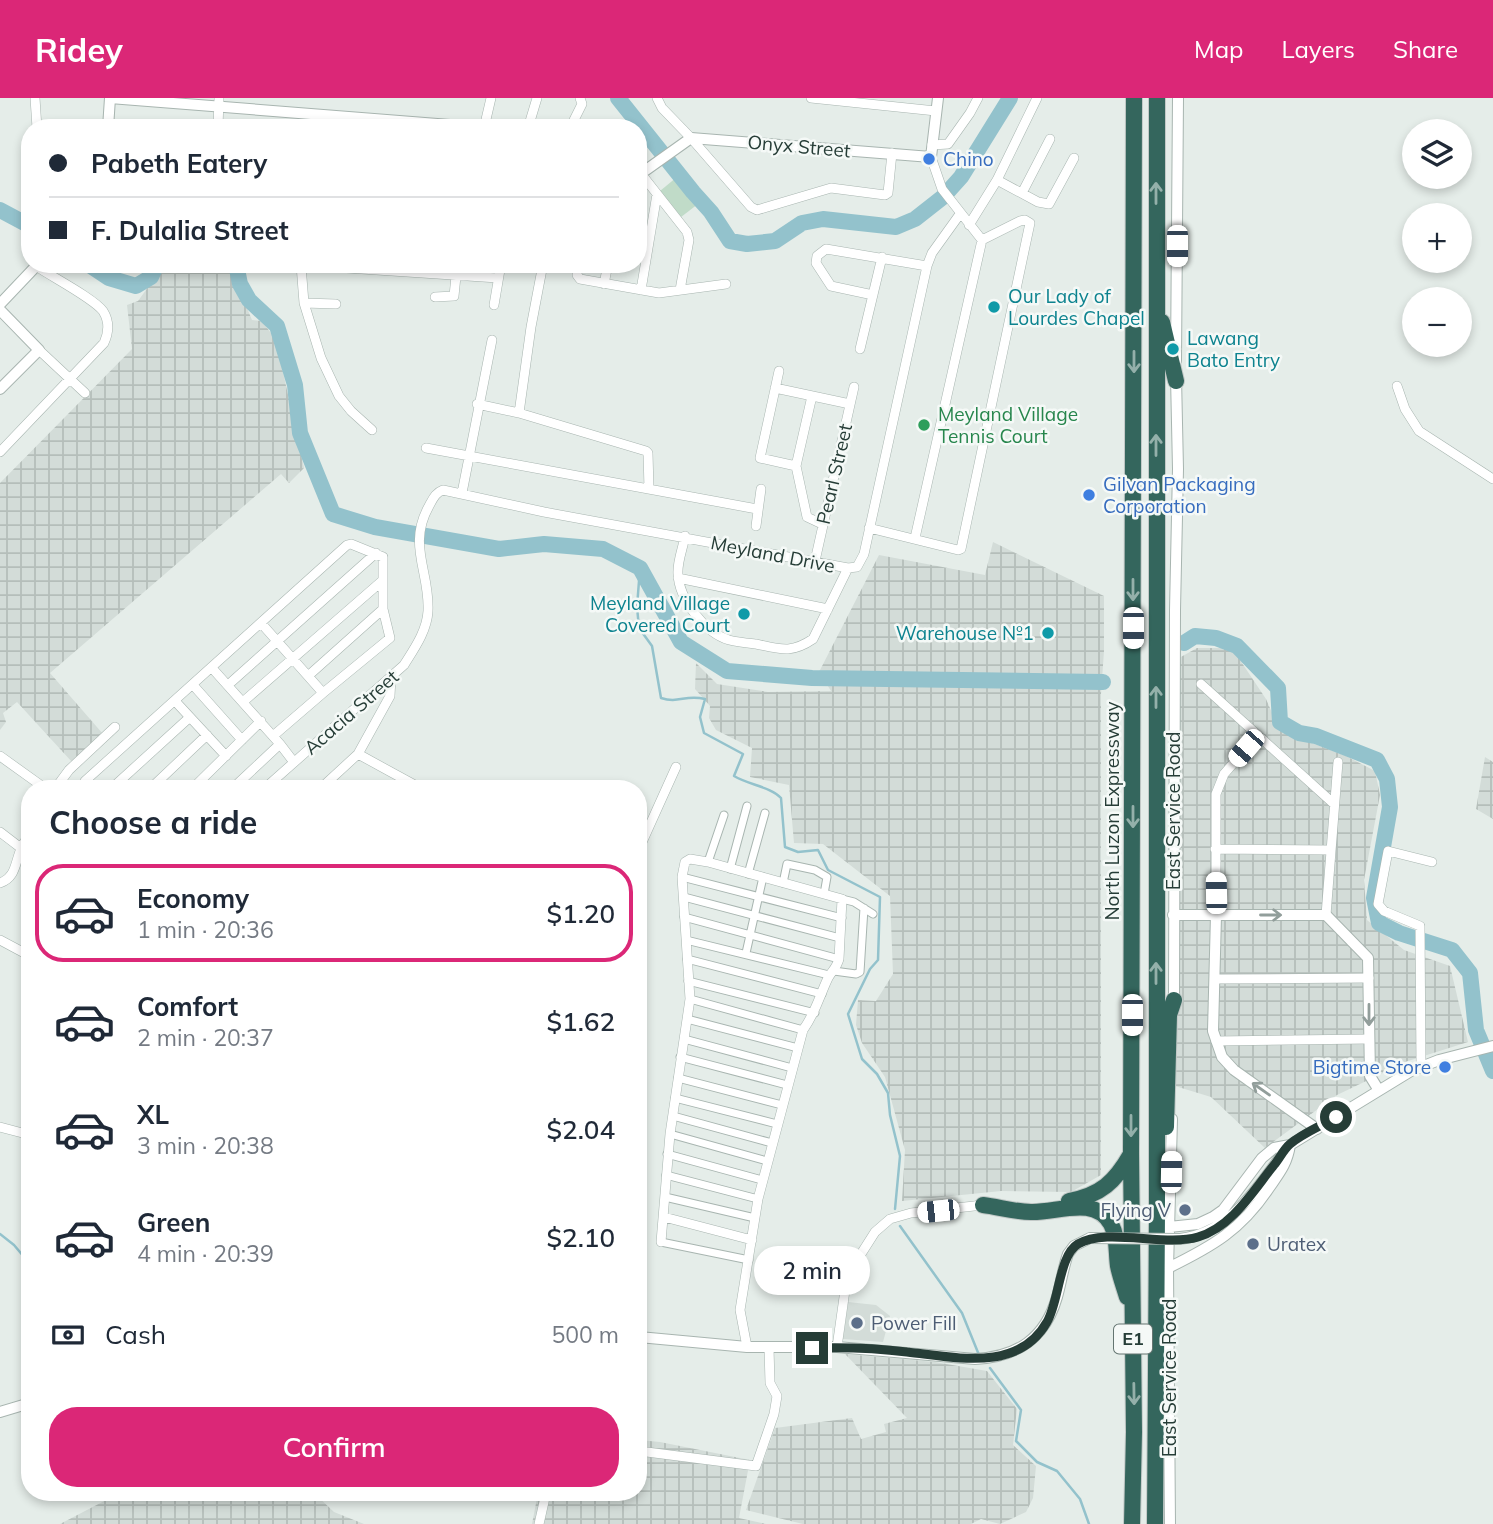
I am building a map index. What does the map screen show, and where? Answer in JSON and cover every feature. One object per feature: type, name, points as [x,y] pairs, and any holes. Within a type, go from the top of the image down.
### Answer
[{"type":"highway","name":"North Luzon Expressway","points":[[1132,1524],[1134,98]]},
{"type":"highway","name":"E1","points":[[1154,1524],[1157,1213],[1157,98]]},
{"type":"highway","points":[[1156,294],[1176,381]]},
{"type":"highway","points":[[1157,1213],[1166,1183],[1170,1015],[1174,1000]]},
{"type":"highway","points":[[983,1205],[1051,1205],[1086,1198],[1100,1193],[1131,1154]]},
{"type":"highway","points":[[983,1205],[1030,1212],[1082,1207],[1101,1212],[1112,1227],[1118,1266],[1133,1321]]},
{"type":"street","points":[[35,98],[36,119]]},
{"type":"street","points":[[109,119],[110,98],[219,102],[401,119]]},
{"type":"street","points":[[487,119],[491,98]]},
{"type":"street","points":[[531,119],[537,98]]},
{"type":"street","points":[[574,119],[582,104],[580,98]]},
{"type":"street","points":[[657,98],[662,108],[751,207],[757,210],[831,188],[885,195],[888,193],[892,153]]},
{"type":"street","points":[[811,98],[900,102],[936,111]]},
{"type":"street","points":[[938,98],[931,151],[942,189],[982,240]]},
{"type":"street","points":[[931,151],[949,142],[978,98]]},
{"type":"street","points":[[969,225],[997,180],[1037,98]]},
{"type":"street","name":"East Service Road","points":[[1170,1524],[1168,1268],[1174,1000],[1178,98]]},
{"type":"street","points":[[647,169],[691,138]]},
{"type":"street","name":"Onyx Street","points":[[691,138],[892,153],[931,151]]},
{"type":"street","points":[[1022,193],[1050,139]]},
{"type":"street","points":[[997,180],[1038,202],[1049,204],[1074,158]]},
{"type":"street","points":[[647,182],[687,232],[689,240],[680,290]]},
{"type":"street","points":[[647,254],[657,194]]},
{"type":"street","name":"Meyland Drive","points":[[418,542],[426,511],[436,493],[443,490],[544,512],[848,568],[857,567],[861,561],[869,527],[927,266],[932,253],[960,214]]},
{"type":"street","points":[[869,527],[961,549],[1030,223],[1020,221],[982,240]]},
{"type":"street","points":[[915,538],[982,240]]},
{"type":"street","points":[[873,295],[831,286],[816,258],[826,249],[927,266]]},
{"type":"street","points":[[860,349],[883,257]]},
{"type":"street","points":[[0,304],[29,273]]},
{"type":"street","points":[[0,452],[104,343],[109,326],[97,305],[49,273]]},
{"type":"street","points":[[302,273],[304,303],[331,381],[351,411],[372,430]]},
{"type":"street","points":[[415,273],[498,278]]},
{"type":"street","points":[[435,297],[453,297],[459,273]]},
{"type":"street","points":[[494,305],[499,273]]},
{"type":"street","points":[[519,413],[541,273]]},
{"type":"street","points":[[578,273],[578,277],[604,284],[659,293],[726,284]]},
{"type":"street","points":[[604,284],[606,273]]},
{"type":"street","points":[[641,290],[644,273]]},
{"type":"street","points":[[304,303],[336,304]]},
{"type":"street","points":[[0,310],[85,393]]},
{"type":"street","points":[[462,493],[492,340]]},
{"type":"street","points":[[0,389],[39,349]]},
{"type":"street","points":[[779,371],[760,458],[796,466]]},
{"type":"street","points":[[1397,386],[1405,409],[1419,431],[1493,479]]},
{"type":"street","name":"Pearl Street","points":[[815,561],[854,387]]},
{"type":"street","points":[[775,388],[850,404]]},
{"type":"street","points":[[812,396],[796,466],[807,517],[822,524]]},
{"type":"street","points":[[478,404],[519,413],[646,452],[649,489]]},
{"type":"street","points":[[426,448],[757,509]]},
{"type":"street","points":[[756,526],[761,489]]},
{"type":"street","points":[[685,536],[677,572],[678,579],[695,615],[709,629],[727,640],[791,650],[813,639],[848,568]]},
{"type":"street","name":"Acacia Street","points":[[273,780],[404,666],[426,624],[428,611],[418,542]]},
{"type":"street","points":[[86,780],[347,545],[351,544],[383,557],[383,609],[390,639],[323,693],[240,780]]},
{"type":"street","points":[[228,685],[376,553]]},
{"type":"street","points":[[678,579],[828,608]]},
{"type":"street","points":[[244,701],[382,581]]},
{"type":"street","points":[[308,676],[383,609]]},
{"type":"street","points":[[261,623],[323,693]]},
{"type":"street","points":[[212,668],[244,701],[293,761]]},
{"type":"street","points":[[330,780],[358,754],[390,696],[391,677]]},
{"type":"street","points":[[1201,684],[1334,804]]},
{"type":"street","points":[[193,685],[242,740]]},
{"type":"street","points":[[175,701],[226,756]]},
{"type":"street","points":[[121,780],[190,717]]},
{"type":"street","points":[[201,780],[261,721]]},
{"type":"street","points":[[62,780],[115,727]]},
{"type":"street","points":[[1258,735],[1224,774],[1216,794],[1213,1031],[1222,1057],[1234,1070],[1317,1129]]},
{"type":"street","points":[[160,780],[207,736]]},
{"type":"street","points":[[358,754],[397,780]]},
{"type":"street","points":[[0,756],[33,780]]},
{"type":"street","points":[[1326,915],[1338,762]]},
{"type":"street","points":[[647,831],[676,767]]},
{"type":"street","points":[[730,869],[747,806]]},
{"type":"street","points":[[748,874],[765,813]]},
{"type":"street","points":[[708,862],[724,814]]},
{"type":"street","points":[[0,832],[21,849],[12,874],[8,880],[0,883]]},
{"type":"street","points":[[1215,849],[1330,850]]},
{"type":"street","points":[[1421,1066],[1418,923],[1384,911],[1378,904],[1386,854],[1392,851],[1432,862]]},
{"type":"street","points":[[749,1260],[661,1242],[667,1154],[690,999],[682,877],[685,862],[690,859],[708,862],[763,877],[842,899],[873,914]]},
{"type":"street","points":[[783,883],[787,864],[800,866],[827,877],[824,894]]},
{"type":"street","points":[[682,877],[842,918]]},
{"type":"street","points":[[746,954],[763,877]]},
{"type":"street","points":[[684,897],[840,938]]},
{"type":"street","points":[[747,1348],[740,1310],[762,1180],[803,1030],[815,1013],[839,958],[842,899]]},
{"type":"street","points":[[686,940],[831,973],[856,974],[860,972],[864,908]]},
{"type":"street","points":[[1173,915],[1326,915],[1368,958],[1370,1076],[1378,1089]]},
{"type":"street","points":[[684,917],[839,958]]},
{"type":"street","points":[[0,940],[21,951]]},
{"type":"street","points":[[687,959],[822,994]]},
{"type":"street","points":[[1215,979],[1368,978]]},
{"type":"street","points":[[688,981],[815,1013]]},
{"type":"street","points":[[690,999],[803,1030]]},
{"type":"street","points":[[687,1019],[798,1048]]},
{"type":"street","points":[[684,1039],[792,1068]]},
{"type":"street","points":[[1216,1041],[1368,1039]]},
{"type":"street","points":[[1169,1227],[1198,1224],[1213,1217],[1223,1210],[1262,1157],[1274,1148],[1290,1144],[1317,1129],[1378,1089],[1421,1066],[1493,1046]]},
{"type":"street","points":[[680,1057],[787,1085]]},
{"type":"street","points":[[678,1078],[782,1105]]},
{"type":"street","points":[[675,1098],[777,1124]]},
{"type":"street","points":[[673,1116],[772,1143]]},
{"type":"street","points":[[0,1127],[21,1133]]},
{"type":"street","points":[[670,1134],[767,1161]]},
{"type":"street","points":[[647,1338],[747,1348],[837,1347],[990,1359],[1026,1346],[1044,1328],[1052,1313],[1068,1254],[1074,1246],[1090,1238],[1199,1237],[1235,1214],[1290,1144]]},
{"type":"street","points":[[1168,1268],[1225,1236],[1252,1213],[1287,1161],[1290,1144]]},
{"type":"street","points":[[667,1154],[762,1180]]},
{"type":"street","points":[[666,1175],[758,1199]]},
{"type":"street","points":[[665,1197],[755,1218]]},
{"type":"street","points":[[837,1347],[847,1276],[874,1232],[890,1219],[911,1213],[983,1205]]},
{"type":"street","points":[[664,1217],[752,1240]]},
{"type":"street","points":[[647,1452],[755,1466],[774,1414],[777,1396],[771,1383],[769,1348]]},
{"type":"street","points":[[0,1412],[21,1406]]},
{"type":"street","points":[[539,1524],[543,1501]]},
{"type":"shaded area","points":[[155,273],[232,273],[252,320],[262,321],[276,340],[304,468],[289,483],[281,474],[50,673],[103,734],[72,762],[17,702],[3,713],[6,722],[0,730],[0,483],[132,349],[127,305],[138,301]]},
{"type":"shaded area","points":[[993,542],[1104,596],[1101,694],[1101,1175],[1071,1192],[1001,1191],[902,1201],[905,1150],[885,1077],[862,1043],[856,1025],[858,1000],[876,1001],[893,974],[890,896],[823,844],[794,843],[789,785],[750,777],[752,748],[716,730],[709,718],[710,706],[695,689],[696,663],[717,684],[768,692],[831,691],[819,672],[879,555],[985,575]]},
{"type":"shaded area","points":[[1197,648],[1232,648],[1266,699],[1277,724],[1304,740],[1346,756],[1375,771],[1380,795],[1364,880],[1367,920],[1404,950],[1450,966],[1468,1042],[1408,1061],[1337,1095],[1265,1148],[1211,1097],[1175,1086],[1179,658]]},
{"type":"shaded area","points":[[1485,757],[1493,762],[1493,819],[1476,809]]},
{"type":"shaded area","points":[[848,1302],[876,1305],[890,1316],[883,1342],[843,1339]]},
{"type":"shaded area","points":[[845,1354],[935,1362],[987,1371],[1017,1409],[1013,1445],[1036,1466],[1033,1498],[1026,1512],[1000,1524],[981,1519],[971,1524],[803,1524],[746,1510],[775,1428],[852,1418],[861,1439],[886,1432],[884,1424],[907,1418]]},
{"type":"shaded area","points":[[647,1441],[750,1460],[739,1518],[766,1524],[532,1524],[536,1501],[647,1501]]},
{"type":"shaded area","points":[[104,1501],[322,1501],[334,1512],[364,1524],[60,1524]]},
{"type":"green space","points":[[677,177],[698,204],[681,217],[660,191]]},
{"type":"waterway","points":[[618,98],[635,119]]},
{"type":"waterway","points":[[647,134],[711,212],[730,241],[747,244],[775,241],[802,223],[823,219],[896,227],[915,219],[943,197],[961,177],[1010,98]]},
{"type":"waterway","points":[[0,210],[21,221]]},
{"type":"waterway","points":[[102,273],[136,286],[153,273]]},
{"type":"waterway","points":[[238,273],[240,284],[249,300],[277,326],[295,385],[300,433],[333,514],[375,527],[499,549],[544,544],[603,549],[640,568],[681,642],[727,671],[812,678],[1103,682]]},
{"type":"waterway","points":[[640,568],[637,607],[639,628],[652,646],[661,698],[705,699],[700,717],[704,733],[743,754],[734,776],[772,791],[781,798],[785,847],[798,852],[818,850],[828,870],[880,897],[878,960],[870,969],[848,1014],[862,1059],[877,1074],[888,1093],[890,1115],[900,1156],[895,1209]]},
{"type":"waterway","points":[[1184,643],[1195,636],[1216,638],[1237,646],[1278,688],[1280,722],[1299,733],[1316,736],[1377,760],[1387,779],[1390,807],[1374,898],[1379,923],[1399,933],[1452,950],[1470,973],[1476,1030],[1493,1071]]},
{"type":"waterway","points":[[900,1226],[962,1313],[979,1355]]},
{"type":"waterway","points":[[0,1234],[21,1253]]},
{"type":"waterway","points":[[990,1368],[1021,1410],[1016,1441],[1037,1462],[1057,1471],[1080,1499],[1089,1524]]},
{"type":"place","name":"Chino","points":[[929,159]]},
{"type":"place","name":"Our Lady of Lourdes Chapel","points":[[994,307]]},
{"type":"place","name":"Lawang Bato Entry","points":[[1173,349]]},
{"type":"place","name":"Meyland Village Tennis Court","points":[[924,425]]},
{"type":"place","name":"Gilvan Packaging Corporation","points":[[1089,495]]},
{"type":"place","name":"Meyland Village Covered Court","points":[[744,614]]},
{"type":"place","name":"Warehouse №1","points":[[1048,633]]},
{"type":"place","name":"Bigtime Store","points":[[1445,1067]]},
{"type":"place","name":"Flying V","points":[[1185,1210]]},
{"type":"place","name":"Uratex","points":[[1253,1244]]},
{"type":"place","name":"Power Fill","points":[[857,1323]]},
{"type":"route","points":[[812,1348],[837,1347],[990,1359],[1026,1346],[1044,1328],[1052,1313],[1065,1263],[1074,1246],[1090,1238],[1199,1237],[1235,1214],[1290,1144],[1336,1117]]}]
